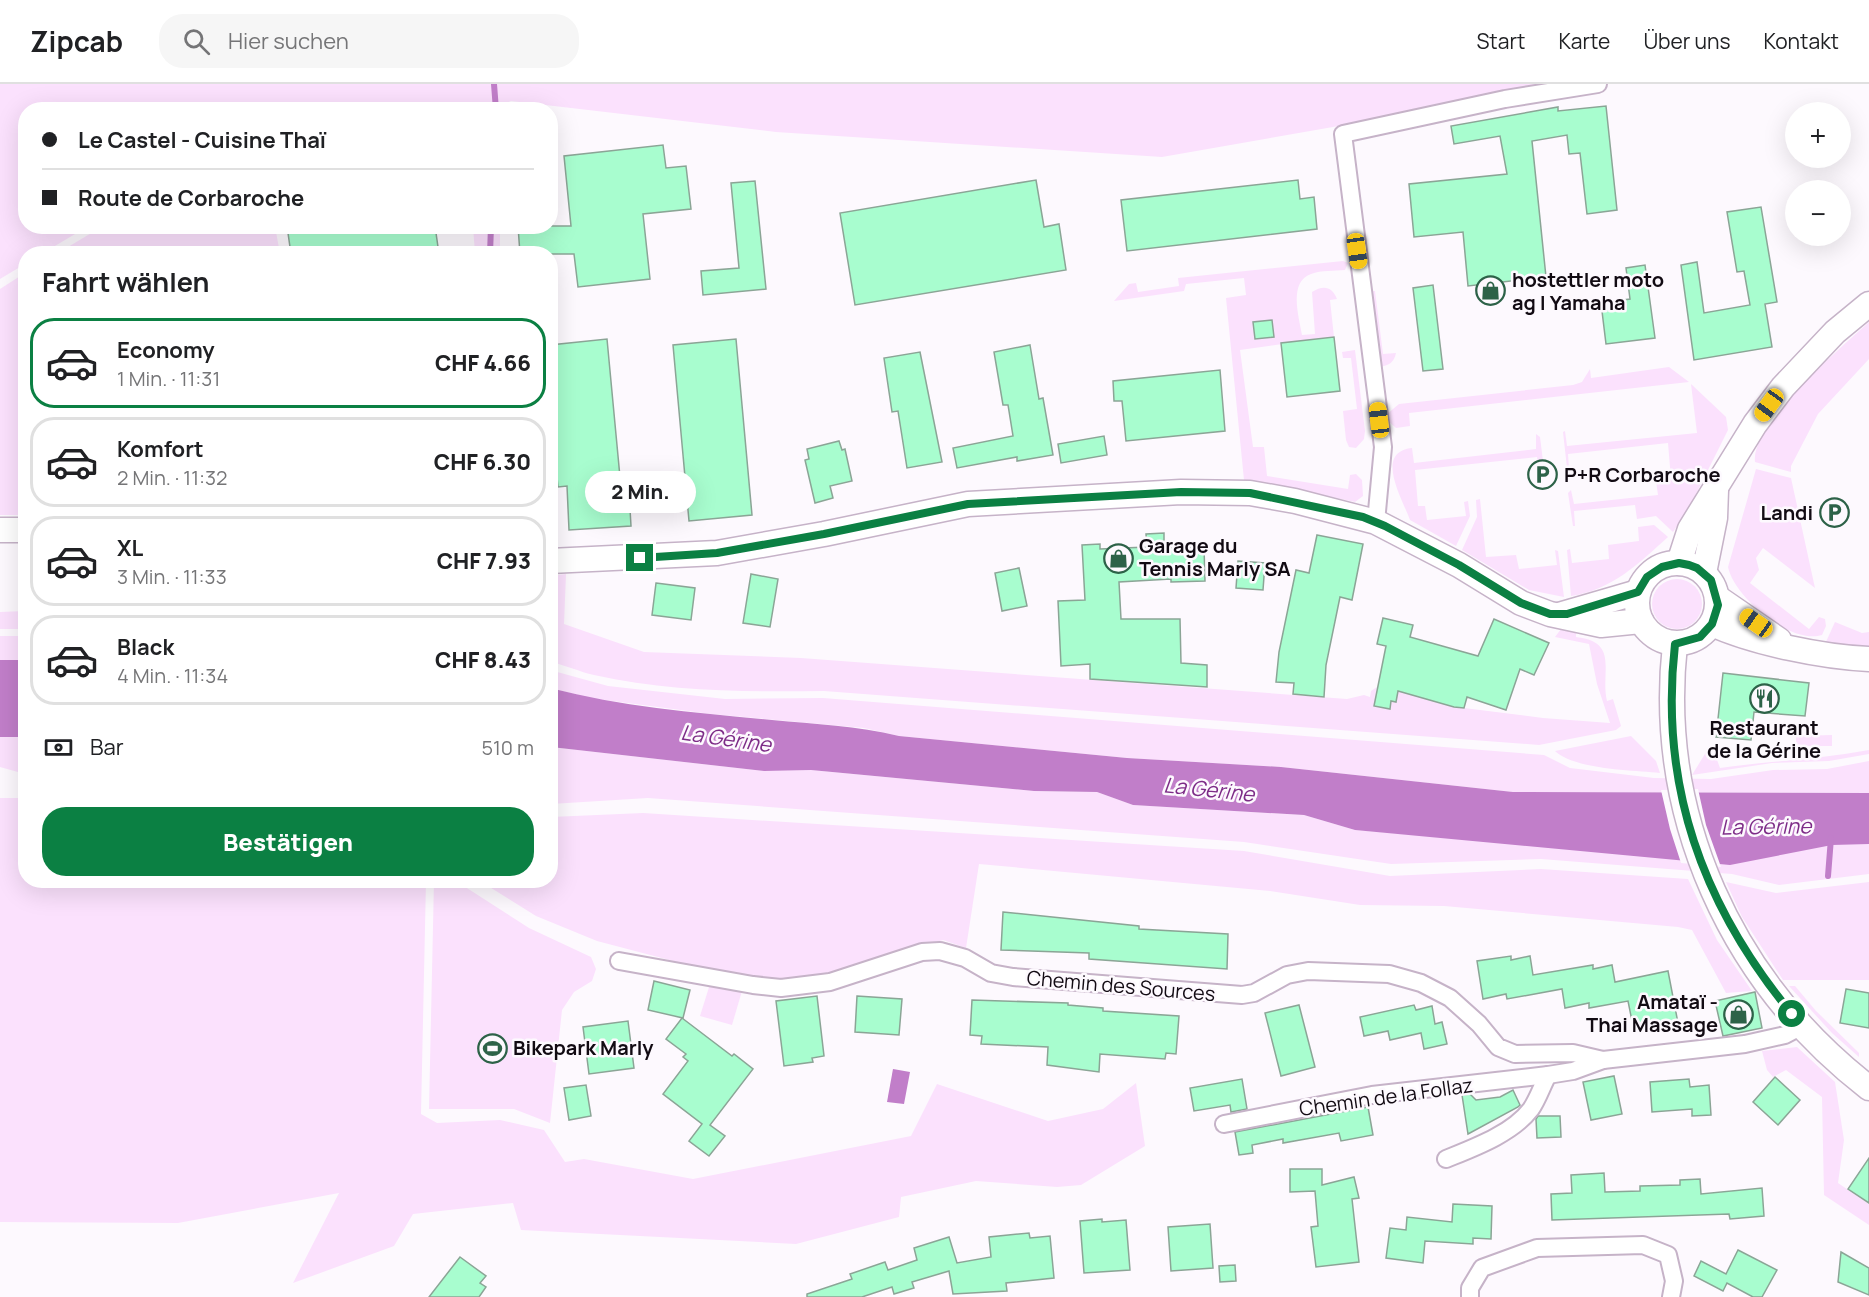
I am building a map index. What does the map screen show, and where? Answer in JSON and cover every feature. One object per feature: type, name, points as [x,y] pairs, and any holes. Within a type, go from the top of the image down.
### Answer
[{"type":"street","points":[[1376,522],[1383,447],[1342,134],[1505,99],[1598,84]]},
{"type":"street","points":[[1679,563],[1690,529],[1716,490],[1736,451],[1783,387],[1835,332],[1869,304]]},
{"type":"street","points":[[1704,573],[1715,518],[1716,490]]},
{"type":"street","points":[[558,561],[717,553],[824,534],[968,504],[1124,495],[1250,493],[1306,503],[1376,522],[1459,565],[1521,603],[1557,615],[1601,625],[1641,621]]},
{"type":"street","points":[[0,530],[18,530]]},
{"type":"street","points":[[1679,563],[1697,568],[1704,573],[1715,588],[1718,598],[1712,624],[1700,637],[1675,644],[1654,636],[1641,621],[1636,602],[1638,592],[1647,577],[1662,567],[1679,563]]},
{"type":"street","points":[[1557,615],[1638,592]]},
{"type":"street","points":[[1718,598],[1785,645]]},
{"type":"street","points":[[1712,624],[1734,634],[1840,657],[1869,659]]},
{"type":"street","points":[[1675,644],[1671,678],[1674,759],[1693,843],[1712,892],[1753,964],[1804,1025],[1867,1083]]},
{"type":"street","name":"Chemin des Sources","points":[[619,961],[781,988],[830,982],[922,952],[940,951],[965,958],[990,973],[1013,977],[1242,995],[1254,993],[1287,975],[1308,971],[1389,974],[1421,983],[1450,999],[1479,1024],[1497,1047],[1515,1054],[1573,1053],[1602,1060]]},
{"type":"street","name":"Chemin de la Follaz","points":[[1224,1124],[1372,1095],[1548,1075],[1574,1071],[1602,1060],[1745,1044],[1785,1035],[1804,1025]]},
{"type":"street","points":[[1446,1159],[1510,1128],[1532,1108],[1548,1075]]},
{"type":"street","points":[[1470,1297],[1470,1288],[1482,1268],[1537,1248],[1643,1245],[1668,1255],[1674,1281],[1671,1297]]},
{"type":"shaded area","points":[[0,84],[1578,84],[1162,157],[776,132],[558,106],[558,102],[18,102],[18,234],[75,234],[55,246],[18,246],[18,268],[0,279]]},
{"type":"shaded area","points":[[90,234],[276,234],[279,246],[70,246]]},
{"type":"shaded area","points":[[474,234],[500,234],[500,246],[474,246]]},
{"type":"shaded area","points":[[1343,261],[1348,263],[1345,270],[1311,274],[1299,284],[1297,292],[1297,310],[1302,335],[1315,334],[1312,292],[1320,288],[1333,291],[1337,299],[1330,300],[1334,337],[1240,350],[1253,447],[1264,447],[1267,476],[1348,489],[1350,475],[1356,474],[1362,480],[1363,496],[1355,502],[1244,480],[1226,298],[1246,295],[1244,278],[1186,284],[1184,291],[1114,301],[1129,284],[1136,283],[1138,292],[1179,286],[1178,278]]},
{"type":"shaded area","points":[[18,277],[18,515],[0,515],[0,289]]},
{"type":"shaded area","points":[[1368,291],[1375,291],[1383,354],[1396,353],[1392,362],[1382,367],[1378,367]]},
{"type":"shaded area","points":[[1869,322],[1869,359],[1818,414],[1791,466],[1791,472],[1755,462],[1757,446],[1781,408],[1819,368]]},
{"type":"shaded area","points":[[1355,350],[1365,431],[1364,439],[1356,448],[1349,447],[1346,440],[1343,411],[1357,409],[1351,358],[1343,358],[1342,352]]},
{"type":"shaded area","points":[[1669,367],[1689,382],[1409,413],[1410,426],[1396,428],[1387,420],[1387,414],[1399,404],[1573,385],[1582,382],[1590,369],[1591,378]]},
{"type":"shaded area","points":[[1691,384],[1726,417],[1728,430],[1688,510],[1673,532],[1656,516],[1637,519],[1635,505],[1574,511],[1575,526],[1573,526],[1568,493],[1571,490],[1574,504],[1658,495],[1656,481],[1671,479],[1668,443],[1568,454],[1569,469],[1567,468],[1563,432],[1565,431],[1567,446],[1697,433]]},
{"type":"shaded area","points":[[1536,434],[1540,437],[1544,469],[1539,472],[1537,457],[1415,470],[1418,506],[1425,506],[1427,520],[1466,516],[1464,502],[1468,501],[1470,516],[1456,546],[1410,520],[1394,477],[1395,458],[1401,451],[1412,448],[1414,463],[1536,449]]},
{"type":"shaded area","points":[[1756,469],[1791,478],[1815,588],[1763,548],[1756,558],[1759,570],[1750,583],[1809,629],[1819,617],[1825,619],[1826,626],[1822,635],[1809,636],[1795,633],[1780,626],[1752,604],[1732,579],[1728,567]]},
{"type":"shaded area","points":[[1480,499],[1486,557],[1516,555],[1519,569],[1557,565],[1555,550],[1558,551],[1564,597],[1529,590],[1462,550],[1477,517],[1476,500]]},
{"type":"shaded area","points":[[1654,525],[1668,537],[1646,557],[1612,582],[1586,593],[1571,596],[1567,550],[1570,549],[1572,563],[1609,559],[1608,545],[1639,541],[1638,527]]},
{"type":"shaded area","points":[[566,574],[564,624],[644,652],[801,658],[1347,699],[1364,695],[1370,697],[1371,691],[1377,687],[1375,698],[1395,702],[1401,677],[1464,708],[1543,718],[1610,723],[1597,684],[1589,644],[1555,637],[1561,629],[1576,631],[1576,637],[1590,640],[1603,652],[1607,701],[1613,699],[1621,726],[1616,730],[1539,745],[824,691],[738,691],[680,688],[622,681],[558,664],[558,575]]},
{"type":"shaded area","points":[[1677,579],[1695,586],[1702,604],[1695,622],[1677,629],[1659,622],[1652,604],[1659,586]]},
{"type":"shaded area","points":[[18,611],[18,629],[0,629],[0,612]]},
{"type":"shaded area","points":[[1835,622],[1862,633],[1869,632],[1869,648],[1825,644]]},
{"type":"shaded area","points":[[0,636],[18,636],[18,660],[0,660]]},
{"type":"shaded area","points":[[558,672],[608,686],[725,699],[823,698],[1544,755],[1570,768],[1654,778],[1711,779],[1773,770],[1827,769],[1869,761],[1869,793],[1513,792],[1281,767],[1127,758],[899,736],[864,728],[711,714],[589,698],[558,690]]},
{"type":"shaded area","points":[[1832,735],[1832,746],[1796,746],[1796,736]]},
{"type":"shaded area","points":[[1631,736],[1656,761],[1660,773],[1590,766],[1564,757],[1555,751]]},
{"type":"shaded area","points":[[0,737],[18,737],[18,772],[0,767]]},
{"type":"shaded area","points":[[558,748],[764,771],[811,770],[1034,791],[1097,792],[1133,805],[1304,815],[1355,830],[1488,841],[1869,844],[1869,874],[1779,885],[1732,874],[1541,859],[1391,864],[1244,842],[648,798],[558,804]]},
{"type":"shaded area","points":[[1708,749],[1716,757],[1720,768],[1869,750],[1869,754],[1829,761],[1772,763],[1692,775]]},
{"type":"shaded area","points":[[0,798],[18,798],[18,888],[426,888],[421,1114],[437,1123],[500,1120],[544,1130],[565,1162],[584,1159],[693,1179],[911,1136],[937,1084],[1048,1121],[1103,1109],[1136,1083],[1145,1146],[1081,1185],[1057,1187],[976,1181],[901,1197],[899,1217],[796,1244],[521,1230],[513,1203],[413,1214],[394,1246],[293,1283],[339,1193],[178,1223],[0,1222]]},
{"type":"shaded area","points":[[643,813],[1244,851],[1390,876],[1541,869],[1688,879],[1717,940],[1752,991],[1726,993],[1692,930],[1678,927],[1444,906],[1360,905],[1270,891],[979,864],[966,948],[943,940],[828,975],[779,981],[696,967],[597,941],[536,916],[491,888],[558,888],[558,817]]},
{"type":"shaded area","points":[[1726,882],[1776,893],[1869,882],[1869,980],[1783,980],[1742,917]]},
{"type":"shaded area","name":"Bikepark Marly","points":[[434,888],[467,888],[529,928],[591,957],[596,969],[592,981],[574,992],[562,1010],[550,1123],[514,1109],[429,1109]]},
{"type":"shaded area","points":[[710,984],[742,991],[732,1025],[700,1016]]},
{"type":"shaded area","points":[[1789,986],[1795,986],[1816,1011],[1859,1053],[1859,1057],[1832,1033]]},
{"type":"shaded area","points":[[1797,1047],[1835,1082],[1844,1140],[1838,1183],[1869,1204],[1869,1225],[1824,1195],[1822,1097],[1786,1070],[1773,1077],[1767,1070],[1762,1051]]},
{"type":"water","points":[[0,660],[18,660],[18,737],[0,737]]},
{"type":"water","name":"La Gérine","points":[[558,690],[661,708],[836,726],[899,736],[1127,758],[1281,767],[1513,792],[1869,793],[1869,844],[1832,845],[1730,865],[1355,830],[1304,815],[1133,805],[1097,792],[1034,791],[811,770],[764,771],[558,748]]},
{"type":"water","points":[[893,1069],[910,1072],[904,1104],[887,1102]]},
{"type":"pier","points":[[1698,789],[1706,825],[1721,867],[1681,863],[1670,829],[1661,790]]},
{"type":"building","points":[[1606,106],[1617,210],[1587,214],[1580,153],[1569,154],[1567,135],[1532,141],[1546,277],[1468,286],[1463,232],[1414,237],[1409,184],[1507,174],[1500,136],[1454,144],[1451,126],[1558,107],[1558,111]]},
{"type":"building","points":[[663,145],[666,168],[686,166],[691,209],[643,214],[650,279],[578,287],[574,254],[558,254],[558,246],[519,246],[519,234],[558,234],[558,226],[571,226],[564,156]]},
{"type":"building","points":[[1036,180],[1044,227],[1059,224],[1066,270],[855,305],[840,213]]},
{"type":"building","points":[[1298,180],[1300,199],[1314,197],[1317,229],[1127,251],[1121,200]]},
{"type":"building","points":[[755,181],[766,289],[703,295],[701,271],[739,268],[731,183]]},
{"type":"building","points":[[1761,207],[1777,302],[1765,304],[1772,347],[1694,360],[1681,265],[1697,262],[1704,313],[1750,305],[1744,271],[1737,272],[1727,212]]},
{"type":"building","points":[[288,234],[436,234],[438,246],[290,246]]},
{"type":"building","points":[[1645,265],[1655,338],[1606,344],[1601,303],[1630,299],[1626,268]]},
{"type":"building","points":[[1433,285],[1443,369],[1423,371],[1413,288]]},
{"type":"building","points":[[1272,320],[1274,337],[1255,339],[1253,322]]},
{"type":"building","points":[[1334,337],[1340,391],[1287,397],[1281,343]]},
{"type":"building","points":[[607,339],[623,509],[630,509],[631,526],[569,530],[567,486],[558,487],[558,344]]},
{"type":"building","points":[[736,339],[752,515],[689,521],[673,345]]},
{"type":"building","points":[[1030,345],[1039,399],[1043,398],[1053,455],[1017,461],[1017,457],[957,468],[953,448],[1013,436],[1008,405],[1003,405],[994,352]]},
{"type":"building","points":[[920,352],[942,462],[907,468],[898,411],[892,412],[884,358]]},
{"type":"building","points":[[1220,370],[1225,431],[1126,441],[1122,401],[1114,401],[1113,381]]},
{"type":"building","points":[[1104,436],[1107,455],[1061,463],[1058,444]]},
{"type":"building","points":[[839,441],[842,450],[845,449],[852,481],[830,486],[833,498],[815,503],[805,460],[809,459],[807,449]]},
{"type":"building","points":[[1164,533],[1164,548],[1204,547],[1205,581],[1171,582],[1171,579],[1119,582],[1121,619],[1180,619],[1181,663],[1207,665],[1207,687],[1090,679],[1090,664],[1061,666],[1058,601],[1085,600],[1082,545],[1100,544],[1100,549],[1147,547],[1146,534]]},
{"type":"building","points":[[1317,535],[1363,544],[1352,600],[1340,597],[1326,665],[1324,697],[1293,694],[1294,683],[1276,682],[1279,652],[1296,570],[1309,573]]},
{"type":"building","points":[[1238,561],[1265,563],[1263,590],[1236,588]]},
{"type":"building","points":[[1019,568],[1027,606],[1002,611],[995,573]]},
{"type":"building","points":[[751,574],[778,579],[770,627],[743,623]]},
{"type":"building","points":[[656,583],[695,588],[691,620],[652,615]]},
{"type":"building","points":[[1383,618],[1413,625],[1410,637],[1478,656],[1494,619],[1549,643],[1534,675],[1520,669],[1506,710],[1467,697],[1464,708],[1454,707],[1398,691],[1396,702],[1391,701],[1390,709],[1374,706],[1386,646],[1377,644]]},
{"type":"building","name":"Restaurant de la Gérine","points":[[1723,673],[1809,683],[1805,716],[1754,712],[1751,740],[1716,737]]},
{"type":"building","points":[[1003,912],[1139,926],[1139,929],[1228,934],[1227,969],[1089,959],[1089,953],[1001,950]]},
{"type":"building","points":[[1511,956],[1511,960],[1530,956],[1533,975],[1593,965],[1593,969],[1612,965],[1615,982],[1668,971],[1678,1023],[1634,1031],[1628,1001],[1589,1008],[1589,1003],[1565,1008],[1562,989],[1507,999],[1506,994],[1483,999],[1477,961]]},
{"type":"building","points":[[654,981],[690,990],[683,1018],[648,1010]]},
{"type":"building","points":[[1846,989],[1869,993],[1869,1028],[1840,1023]]},
{"type":"building","name":"Amataï - Thai Massage","points":[[1755,992],[1762,1028],[1723,1036],[1715,1001]]},
{"type":"building","points":[[817,996],[824,1056],[812,1058],[813,1062],[784,1066],[776,1001]]},
{"type":"building","points":[[857,996],[902,999],[899,1035],[855,1032]]},
{"type":"building","points":[[972,1000],[1068,1003],[1068,1005],[1103,1008],[1103,1011],[1179,1016],[1176,1054],[1166,1053],[1165,1059],[1100,1054],[1099,1072],[1047,1065],[1048,1047],[981,1044],[982,1036],[970,1035]]},
{"type":"building","points":[[1299,1005],[1315,1067],[1281,1076],[1265,1013]]},
{"type":"building","points":[[1414,1005],[1416,1010],[1432,1006],[1435,1024],[1442,1022],[1447,1044],[1424,1049],[1421,1033],[1390,1040],[1388,1031],[1364,1036],[1360,1017]]},
{"type":"building","points":[[682,1018],[753,1069],[710,1125],[725,1136],[709,1156],[689,1141],[702,1124],[663,1094],[688,1061],[683,1057],[686,1054],[666,1039]]},
{"type":"building","points":[[628,1021],[634,1068],[589,1074],[583,1027]]},
{"type":"building","points":[[1614,1076],[1622,1114],[1591,1120],[1583,1082]]},
{"type":"building","points":[[1775,1077],[1800,1100],[1778,1125],[1753,1102]]},
{"type":"building","points":[[1242,1079],[1247,1109],[1231,1112],[1230,1105],[1194,1111],[1190,1088]]},
{"type":"building","points":[[1689,1079],[1690,1087],[1709,1085],[1711,1115],[1692,1116],[1692,1109],[1652,1112],[1650,1082]]},
{"type":"building","points":[[586,1085],[591,1116],[569,1120],[564,1088]]},
{"type":"building","points":[[1513,1090],[1520,1105],[1518,1107],[1468,1134],[1462,1095],[1470,1094],[1476,1100],[1500,1097]]},
{"type":"building","points":[[1368,1107],[1373,1135],[1341,1141],[1339,1133],[1283,1143],[1283,1139],[1252,1145],[1253,1153],[1239,1155],[1235,1132]]},
{"type":"building","points":[[1538,1116],[1560,1116],[1561,1137],[1537,1138],[1536,1119]]},
{"type":"building","points":[[1869,1158],[1869,1203],[1848,1189]]},
{"type":"building","points":[[1290,1169],[1322,1169],[1322,1185],[1354,1177],[1359,1198],[1352,1199],[1359,1262],[1316,1267],[1311,1227],[1318,1226],[1315,1191],[1290,1192]]},
{"type":"building","points":[[1604,1173],[1605,1192],[1640,1191],[1640,1186],[1680,1185],[1680,1180],[1700,1179],[1701,1194],[1762,1188],[1764,1216],[1730,1219],[1729,1214],[1552,1220],[1551,1194],[1572,1193],[1571,1175]]},
{"type":"building","points":[[1453,1204],[1492,1206],[1491,1239],[1473,1238],[1473,1244],[1425,1241],[1423,1263],[1386,1258],[1390,1228],[1406,1230],[1407,1217],[1452,1222]]},
{"type":"building","points":[[1102,1219],[1102,1222],[1126,1220],[1130,1270],[1084,1273],[1080,1221]]},
{"type":"building","points":[[1210,1224],[1213,1268],[1171,1271],[1168,1227]]},
{"type":"building","points":[[1029,1233],[1030,1238],[1050,1236],[1054,1278],[1006,1283],[1007,1291],[953,1294],[949,1271],[912,1282],[914,1288],[894,1294],[892,1287],[862,1297],[807,1297],[807,1294],[852,1279],[850,1274],[885,1262],[888,1270],[917,1260],[914,1248],[949,1237],[957,1263],[991,1257],[989,1237]]},
{"type":"building","points":[[1738,1250],[1777,1270],[1762,1297],[1753,1297],[1727,1283],[1723,1291],[1694,1276],[1701,1261],[1726,1274]]},
{"type":"building","points":[[1841,1252],[1869,1268],[1869,1295],[1838,1282]]},
{"type":"building","points":[[460,1257],[486,1276],[480,1283],[486,1287],[479,1297],[429,1297]]},
{"type":"building","points":[[1235,1265],[1236,1281],[1220,1282],[1219,1266]]},
{"type":"waterway","points":[[494,84],[495,102]]},
{"type":"waterway","points":[[490,246],[491,234]]},
{"type":"waterway","points":[[1828,876],[1831,838]]},
{"type":"place","name":"hostettler moto ag | Yamaha","points":[[1491,291]]},
{"type":"place","name":"P+R Corbaroche","points":[[1543,475]]},
{"type":"place","name":"Landi","points":[[1834,513]]},
{"type":"place","name":"Garage du Tennis Marly SA","points":[[1118,558]]},
{"type":"place","name":"Restaurant de la Gérine","points":[[1764,698]]},
{"type":"place","name":"Amataï - Thai Massage","points":[[1739,1014]]},
{"type":"place","name":"Bikepark Marly","points":[[492,1048]]},
{"type":"route","points":[[640,558],[717,553],[824,534],[908,514],[968,504],[1181,492],[1250,493],[1363,517],[1398,532],[1453,561],[1521,603],[1550,614],[1567,614],[1638,592],[1647,577],[1662,567],[1679,563],[1697,568],[1711,580],[1718,598],[1718,605],[1712,624],[1700,637],[1675,644],[1671,678],[1672,728],[1674,759],[1683,806],[1693,843],[1712,892],[1753,964],[1792,1014]]}]
